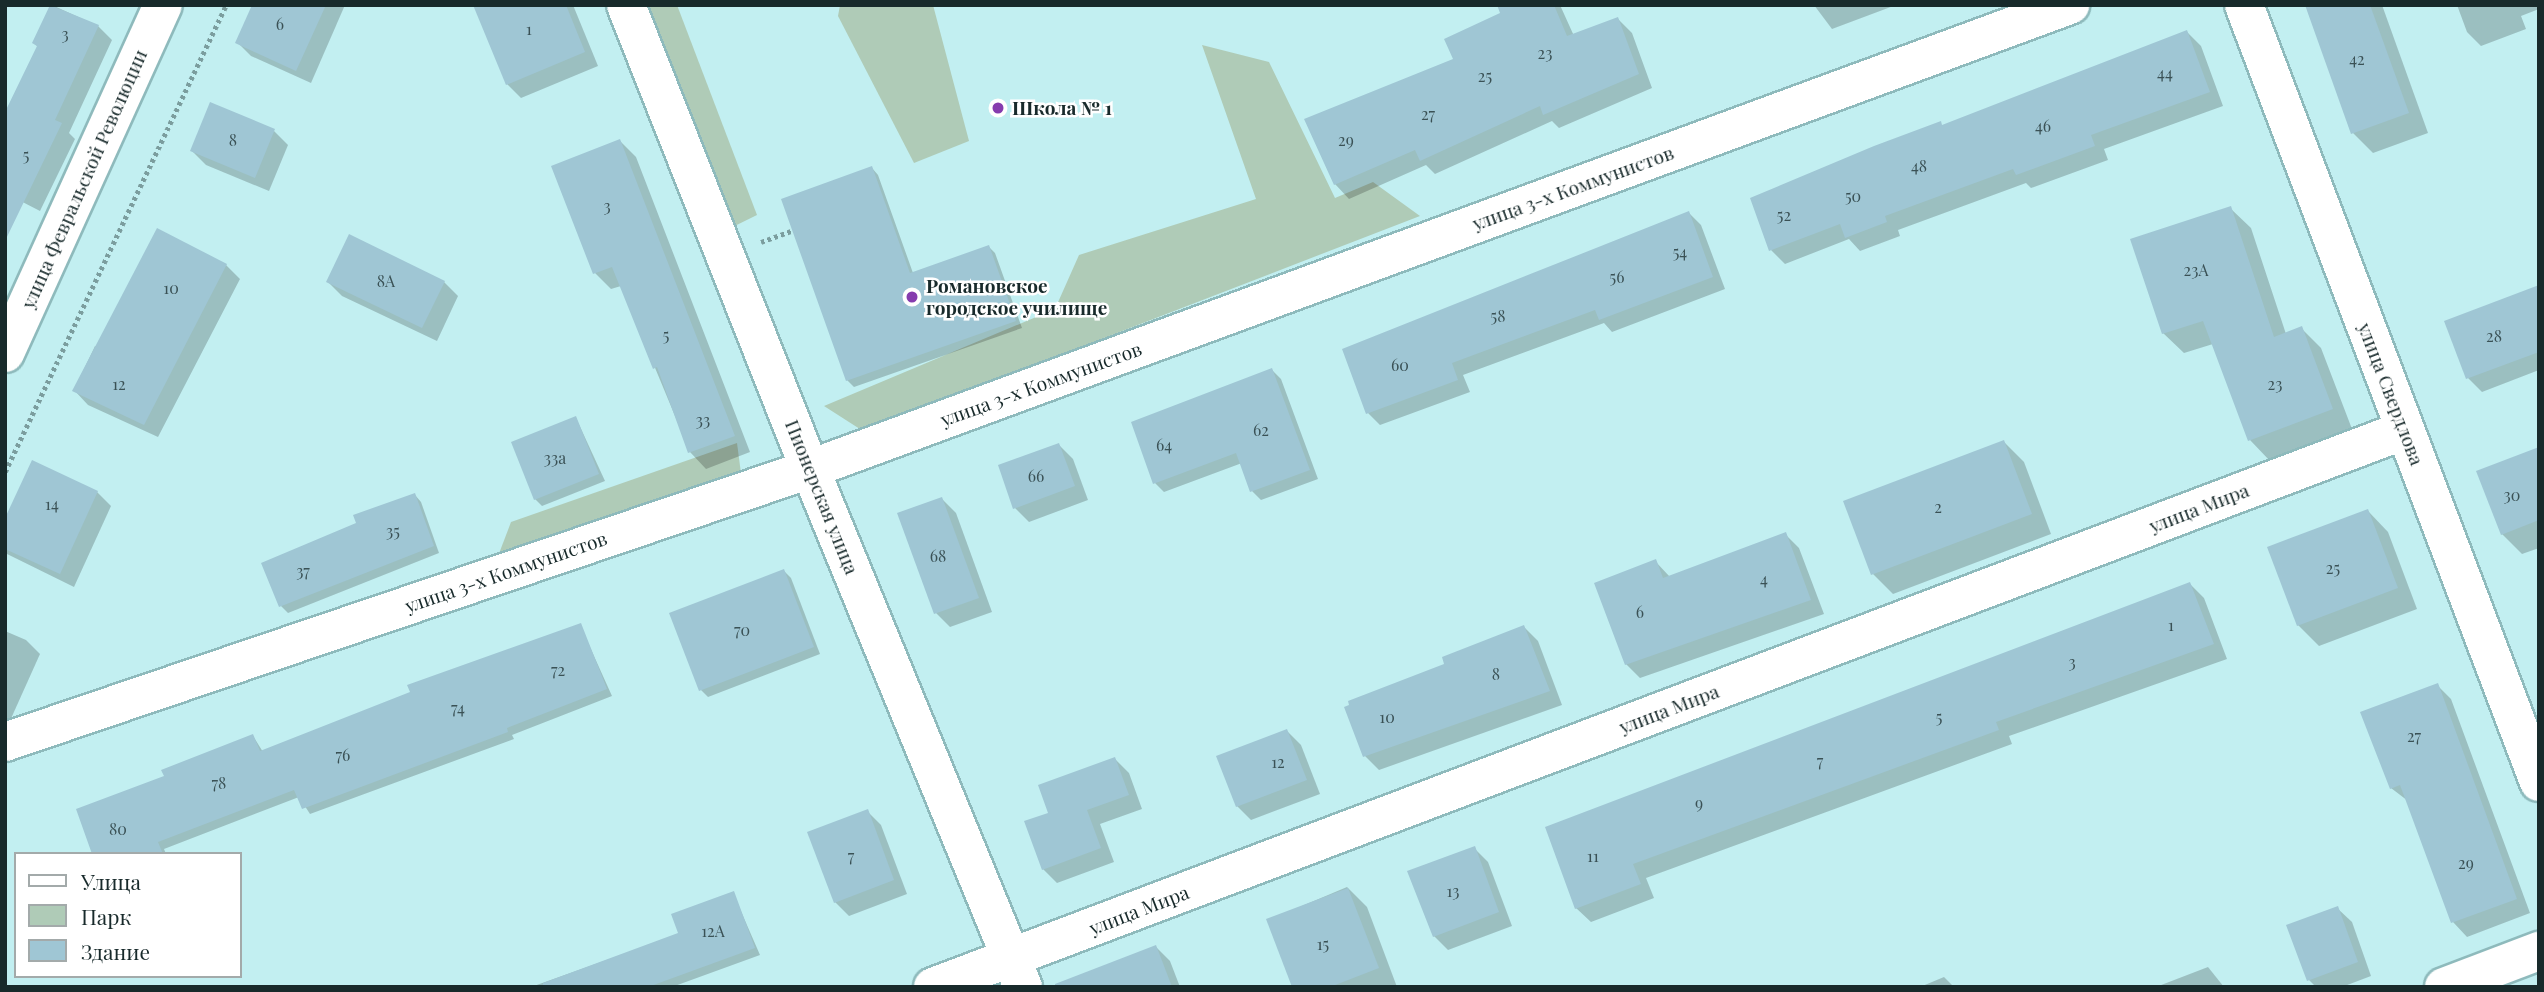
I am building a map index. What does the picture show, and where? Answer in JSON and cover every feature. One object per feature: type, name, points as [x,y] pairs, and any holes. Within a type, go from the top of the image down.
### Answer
[{"type":"street","name":"улица Февральской Революции","points":[[5,353],[163,5]]},
{"type":"street","name":"Пионерская улица","points":[[626,5],[810,469],[1017,972]]},
{"type":"street","name":"улица 3-х Коммунистов","points":[[5,742],[810,469],[2070,5]]},
{"type":"street","name":"улица Свердлова","points":[[2244,5],[2539,782]]},
{"type":"street","name":"улица Мира","points":[[933,987],[1017,972],[2404,430]]},
{"type":"street","points":[[2444,987],[2539,951]]},
{"type":"path","points":[[5,472],[226,5]]},
{"type":"path","points":[[752,231],[761,256]]},
{"type":"path","points":[[757,243],[792,231]]},
{"type":"green space","points":[[632,5],[677,5],[757,215],[698,244]]},
{"type":"green space","points":[[840,5],[933,5],[969,141],[914,163],[838,16]]},
{"type":"green space","points":[[1202,45],[1269,62],[1335,198],[1373,182],[1420,216],[863,431],[824,406],[1055,309],[1079,255],[1256,199]]},
{"type":"green space","points":[[737,443],[742,481],[495,564],[511,522]]},
{"type":"building","points":[[50,5],[99,25],[55,120],[62,123],[5,241],[5,112],[37,46],[32,43]]},
{"type":"building","points":[[252,5],[326,5],[296,71],[235,43]]},
{"type":"building","points":[[473,5],[566,5],[585,52],[506,85]]},
{"type":"building","points":[[1497,5],[1554,5],[1567,36],[1618,17],[1639,74],[1543,115],[1540,106],[1420,161],[1415,150],[1334,185],[1304,119],[1453,59],[1444,39],[1500,13]]},
{"type":"building","points":[[2305,5],[2370,5],[2409,113],[2351,134]]},
{"type":"building","points":[[2187,30],[2210,92],[2091,135],[2095,146],[2016,175],[2013,169],[1885,216],[1887,222],[1845,238],[1840,224],[1769,251],[1750,198],[1874,146],[1941,121],[1942,125]]},
{"type":"building","points":[[210,102],[275,129],[255,178],[190,151]]},
{"type":"building","points":[[620,139],[735,436],[688,453],[657,367],[653,369],[612,267],[593,274],[551,166]]},
{"type":"building","name":"Романовское городское училище","points":[[872,166],[910,273],[989,245],[1016,321],[846,381],[781,199]]},
{"type":"building","points":[[2231,206],[2274,337],[2302,326],[2333,409],[2248,441],[2203,321],[2162,334],[2130,239]]},
{"type":"building","points":[[1689,211],[1713,277],[1599,320],[1595,310],[1452,363],[1458,380],[1366,414],[1342,349]]},
{"type":"building","points":[[157,228],[227,264],[144,425],[72,391]]},
{"type":"building","points":[[349,234],[445,281],[422,328],[326,282]]},
{"type":"building","points":[[2539,285],[2539,352],[2466,379],[2444,321]]},
{"type":"building","points":[[1272,368],[1310,470],[1250,492],[1236,453],[1153,484],[1131,422]]},
{"type":"building","points":[[576,416],[599,474],[534,500],[511,442]]},
{"type":"building","points":[[2004,440],[2032,514],[1871,575],[1843,501]]},
{"type":"building","points":[[1059,443],[1075,486],[1013,509],[998,465]]},
{"type":"building","points":[[2539,447],[2539,520],[2501,535],[2476,471]]},
{"type":"building","points":[[32,460],[98,491],[60,574],[5,549],[5,518]]},
{"type":"building","points":[[415,493],[434,546],[279,607],[261,563],[356,523],[353,515]]},
{"type":"building","points":[[942,497],[979,598],[934,614],[897,513]]},
{"type":"building","points":[[2368,509],[2398,588],[2297,626],[2267,547]]},
{"type":"building","points":[[1786,532],[1811,600],[1625,665],[1594,583],[1656,559],[1663,578]]},
{"type":"building","points":[[784,569],[814,647],[699,691],[669,613]]},
{"type":"building","points":[[2190,582],[2214,644],[1996,722],[1999,730],[1633,864],[1641,884],[1575,909],[1545,827]]},
{"type":"building","points":[[581,623],[607,689],[507,728],[508,732],[302,809],[294,790],[158,842],[162,852],[91,852],[76,809],[164,776],[161,770],[253,734],[260,751],[410,692],[407,685]]},
{"type":"building","points":[[1524,625],[1550,691],[1363,757],[1344,707],[1349,705],[1348,701],[1444,664],[1442,657]]},
{"type":"building","points":[[2438,683],[2517,899],[2451,923],[2400,785],[2390,789],[2360,712]]},
{"type":"building","points":[[1287,729],[1307,780],[1236,807],[1216,756]]},
{"type":"building","points":[[1115,757],[1129,795],[1087,810],[1101,848],[1042,870],[1024,821],[1048,813],[1038,785]]},
{"type":"building","points":[[868,809],[894,880],[834,903],[807,832]]},
{"type":"building","points":[[1475,846],[1499,912],[1433,937],[1407,871]]},
{"type":"building","points":[[1348,888],[1379,968],[1330,987],[1292,987],[1266,919]]},
{"type":"building","points":[[734,891],[755,948],[648,987],[543,987],[543,983],[678,933],[671,914]]},
{"type":"building","points":[[2338,906],[2358,962],[2307,981],[2286,925]]},
{"type":"building","points":[[1156,945],[1172,987],[1055,987],[1055,984]]},
{"type":"place","name":"Школа № 1","points":[[998,108]]},
{"type":"place","name":"Романовское городское училище","points":[[912,297]]}]
